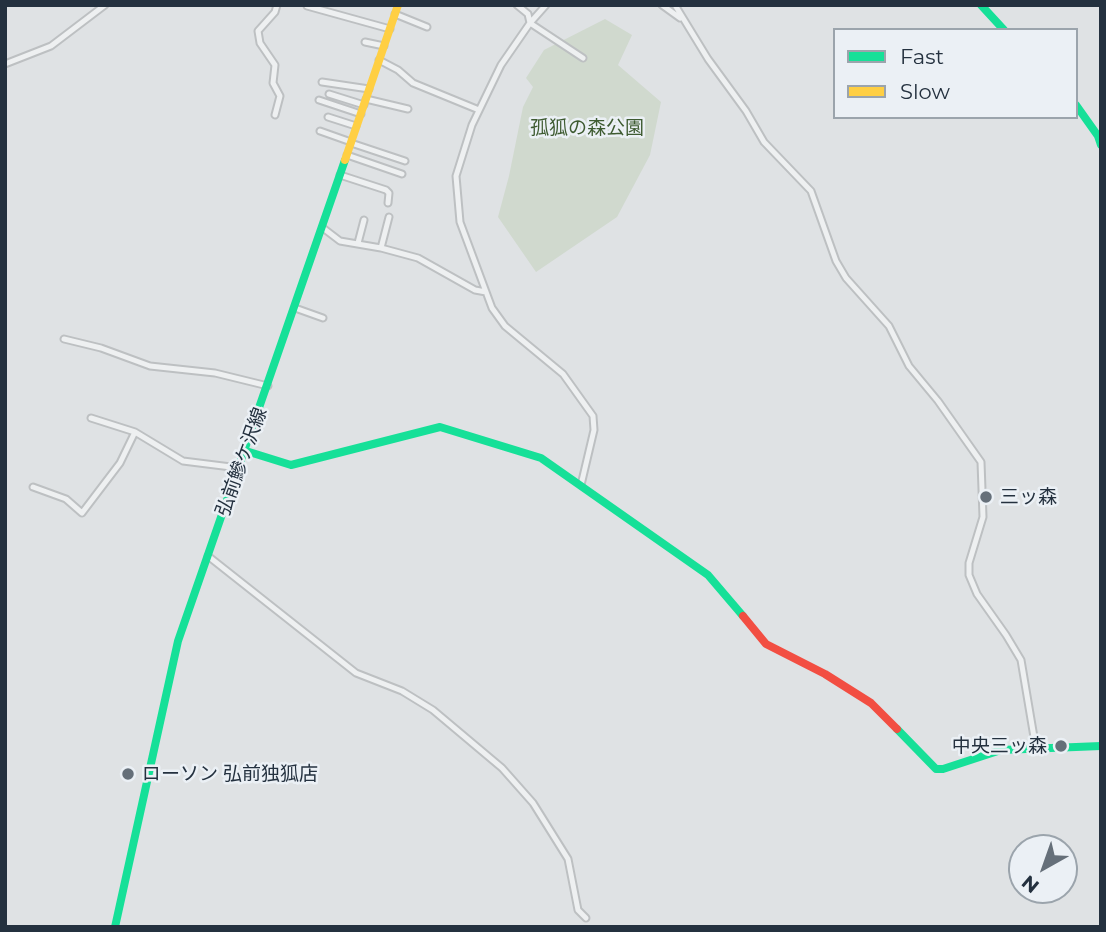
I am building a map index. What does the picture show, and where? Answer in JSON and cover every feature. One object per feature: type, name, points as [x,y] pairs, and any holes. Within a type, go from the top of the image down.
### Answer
[{"type":"street","points":[[5,64],[51,46],[105,5]]},
{"type":"street","points":[[275,115],[280,96],[273,83],[275,65],[260,43],[258,32],[275,12],[277,5]]},
{"type":"street","points":[[517,5],[528,15],[530,23],[583,58]]},
{"type":"street","points":[[546,5],[501,65],[479,110],[456,176],[460,222],[492,308],[505,326],[563,374],[593,416],[594,430],[581,485]]},
{"type":"street","points":[[662,5],[682,20]]},
{"type":"street","points":[[675,5],[682,20],[746,111],[764,142],[811,191],[836,261],[846,278],[889,326],[909,366],[938,401],[981,462],[983,517],[969,563],[969,575],[977,594],[1021,660],[1036,749]]},
{"type":"street","points":[[981,5],[1002,28]]},
{"type":"street","points":[[307,6],[390,29]]},
{"type":"street","points":[[396,10],[427,27]]},
{"type":"street","name":"弘前鰺ケ沢線","points":[[116,927],[178,641],[246,451],[396,10]]},
{"type":"street","points":[[365,42],[384,46]]},
{"type":"street","points":[[379,60],[398,70],[413,83],[479,110]]},
{"type":"street","points":[[322,82],[369,89]]},
{"type":"street","points":[[329,94],[363,106]]},
{"type":"street","points":[[319,100],[408,110]]},
{"type":"street","points":[[1078,108],[1098,136],[1101,145]]},
{"type":"street","points":[[328,117],[356,126]]},
{"type":"street","points":[[320,131],[405,161]]},
{"type":"street","points":[[347,155],[402,174]]},
{"type":"street","points":[[341,175],[386,190],[389,193],[388,203]]},
{"type":"street","points":[[381,248],[389,217]]},
{"type":"street","points":[[358,243],[363,220]]},
{"type":"street","points":[[323,228],[340,241],[418,258],[475,290],[485,292]]},
{"type":"street","points":[[295,308],[323,318]]},
{"type":"street","points":[[64,339],[101,348],[150,366],[215,373],[268,386]]},
{"type":"street","points":[[91,418],[135,432],[183,461],[239,468]]},
{"type":"street","points":[[246,451],[291,465],[440,427],[541,458],[708,575],[766,644],[825,674],[870,704],[936,769],[1001,750],[1101,746]]},
{"type":"street","points":[[33,487],[66,499],[82,513],[120,463],[135,432]]},
{"type":"street","points":[[208,556],[356,673],[402,691],[433,710],[502,768],[533,803],[568,859],[578,910],[586,918]]},
{"type":"green space","name":"孤狐の森公園","points":[[605,19],[632,35],[618,65],[661,102],[650,155],[617,217],[536,272],[498,217],[523,107],[533,87],[526,78],[544,50]]},
{"type":"traffic: fast","points":[[981,5],[1002,28]]},
{"type":"traffic: fast","points":[[1078,108],[1098,136],[1101,145]]},
{"type":"traffic: fast","points":[[115,927],[178,641],[345,160]]},
{"type":"traffic: fast","points":[[246,451],[291,465],[440,427],[541,458],[708,575],[743,616]]},
{"type":"traffic: fast","points":[[897,729],[936,769],[1001,750],[1101,746]]},
{"type":"traffic: slow","points":[[345,160],[398,5]]},
{"type":"traffic: jam","points":[[743,616],[766,644],[825,674],[871,703],[897,729]]},
{"type":"place","name":"三ッ森","points":[[986,497]]},
{"type":"place","name":"中央三ッ森","points":[[1061,746]]},
{"type":"place","name":"ローソン 弘前独狐店","points":[[128,774]]}]
